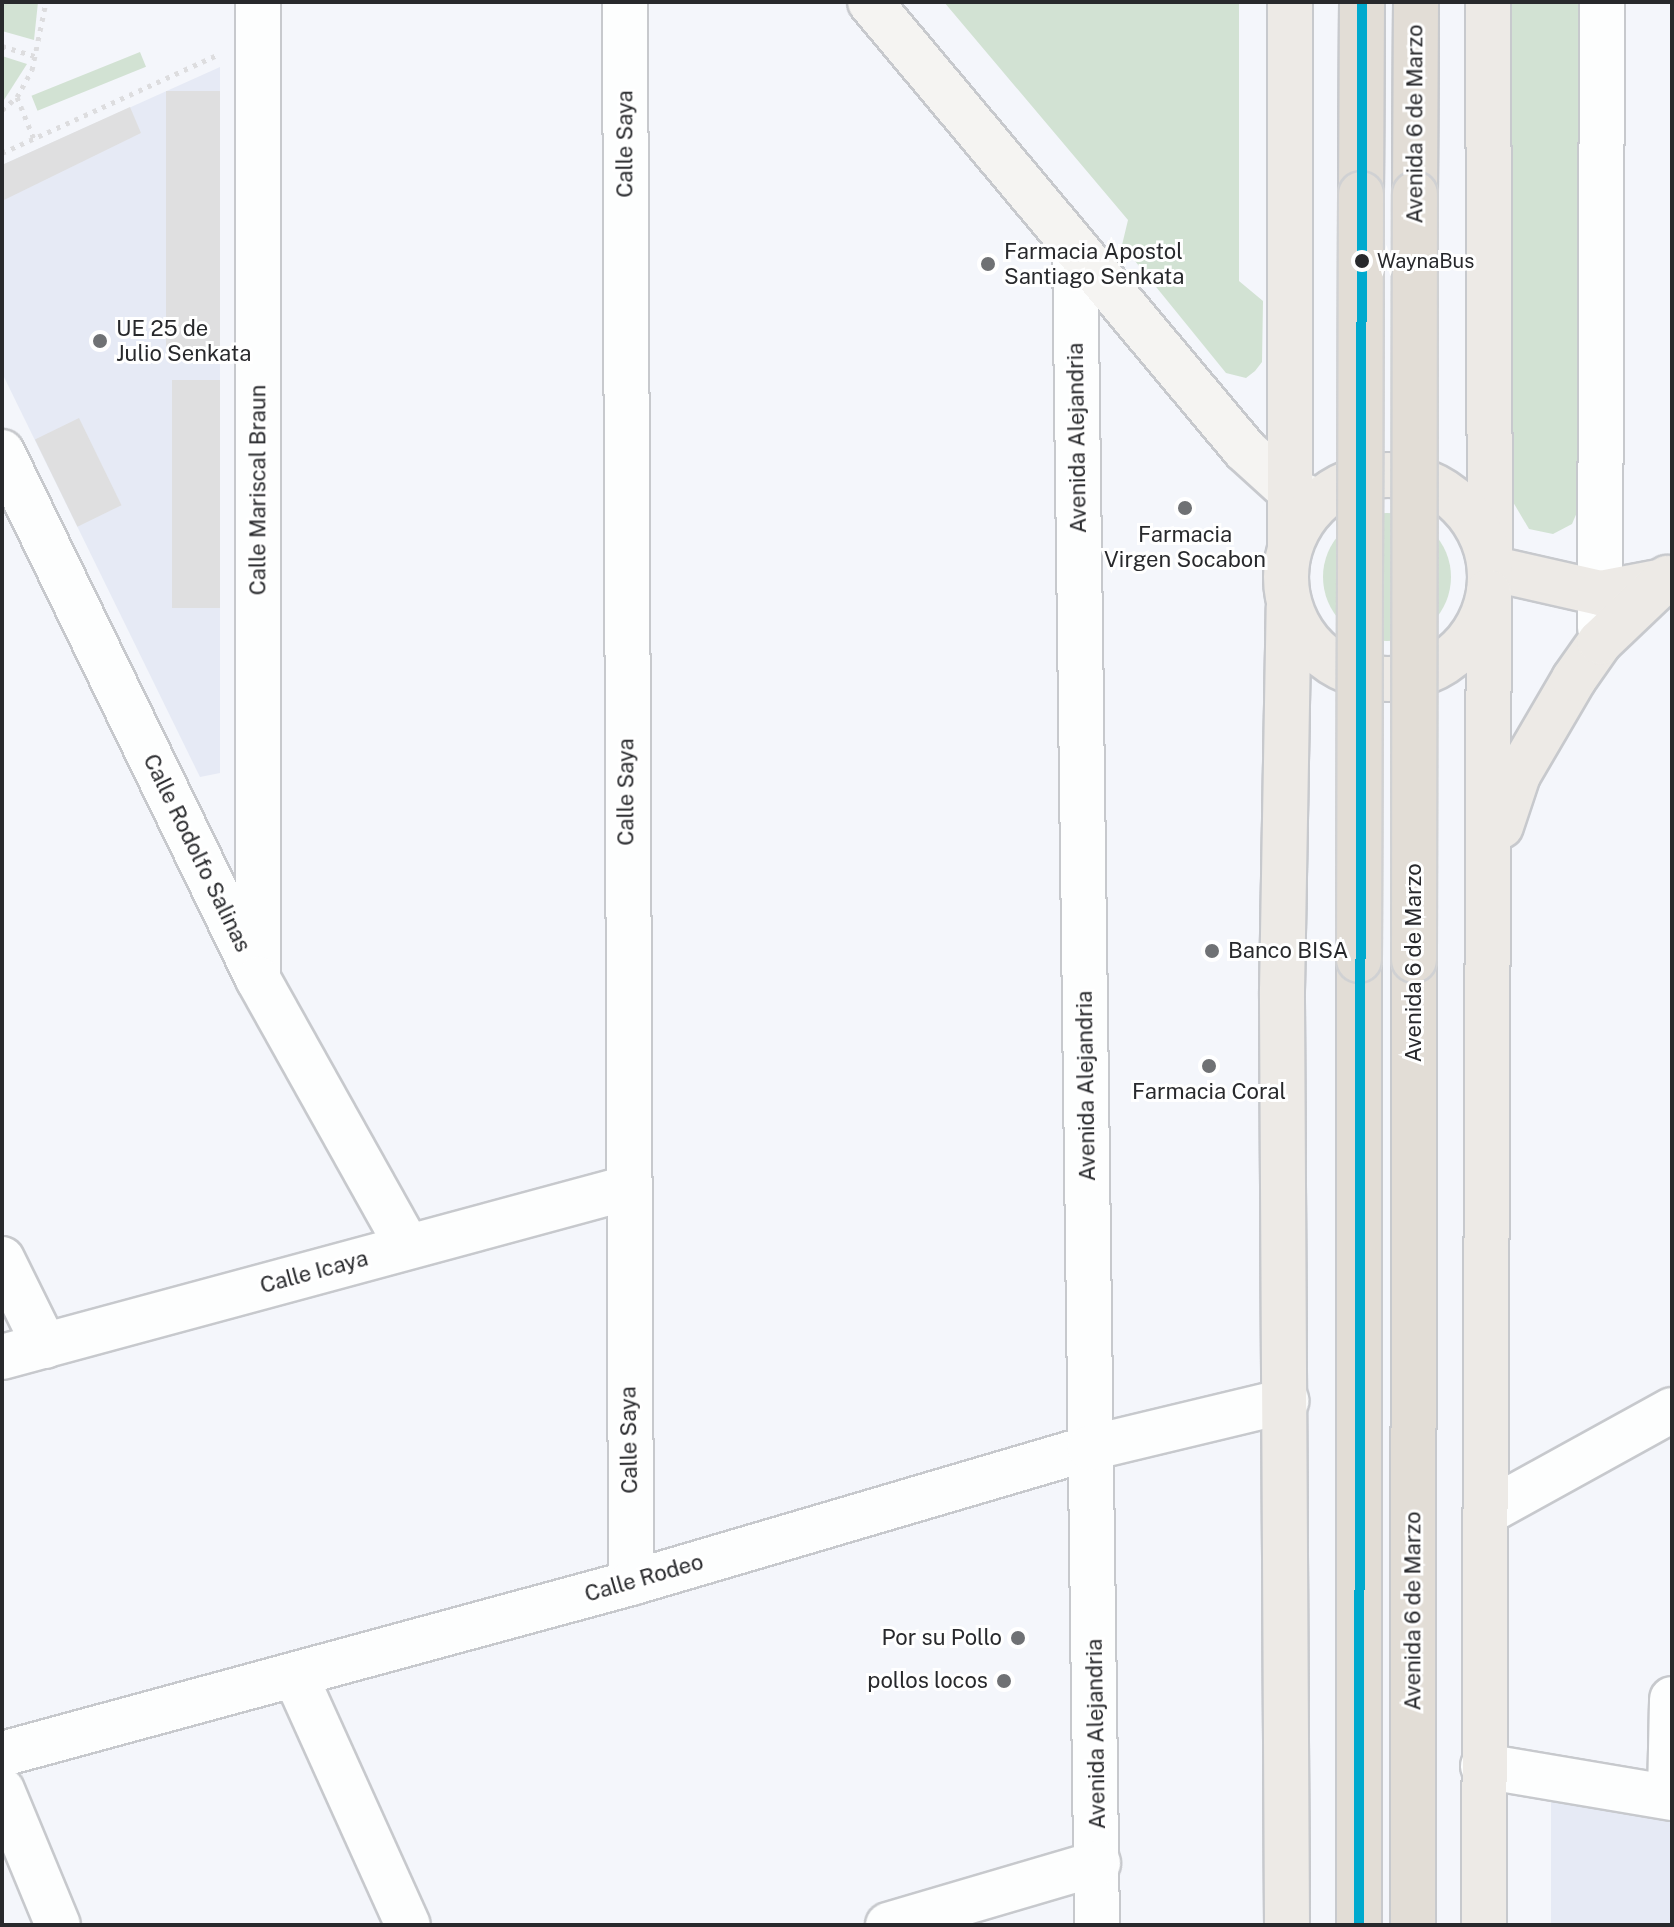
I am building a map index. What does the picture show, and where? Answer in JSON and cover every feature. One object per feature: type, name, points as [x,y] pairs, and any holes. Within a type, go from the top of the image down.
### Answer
[{"type":"highway","points":[[1359,1925],[1362,2]]},
{"type":"highway","name":"Avenida 6 de Marzo","points":[[1413,1925],[1416,2]]},
{"type":"main road","points":[[1287,1925],[1282,991],[1290,545],[1304,496],[1290,2]]},
{"type":"main road","points":[[1484,1925],[1491,867],[1488,2]]},
{"type":"main road","points":[[1289,607],[1323,658],[1365,678],[1390,680],[1437,667],[1457,653],[1484,614],[1490,580],[1480,534],[1461,505],[1415,478],[1363,477],[1304,496]]},
{"type":"main road","points":[[1490,580],[1600,593],[1668,577]]},
{"type":"main road","points":[[1491,867],[1518,775],[1544,725],[1600,642],[1668,577]]},
{"type":"street","name":"Calle Mariscal Braun","points":[[258,2],[258,979]]},
{"type":"street","name":"Calle Saya","points":[[625,2],[627,1188],[631,1583]]},
{"type":"street","points":[[870,2],[1245,450],[1304,496]]},
{"type":"street","points":[[1600,642],[1602,2]]},
{"type":"street","name":"Avenida Alejandria","points":[[1075,248],[1097,1925]]},
{"type":"street","name":"Calle Rodolfo Salinas","points":[[2,452],[258,979],[407,1246]]},
{"type":"street","name":"Calle Icaya","points":[[2,1357],[627,1188]]},
{"type":"street","points":[[2,1259],[45,1346]]},
{"type":"street","name":"Calle Rodeo","points":[[2,1754],[631,1583],[1090,1448],[1286,1401]]},
{"type":"street","points":[[1487,1512],[1672,1410]]},
{"type":"street","points":[[295,1675],[408,1925]]},
{"type":"street","points":[[1483,1766],[1671,1798],[1672,1699]]},
{"type":"street","points":[[2,1790],[58,1925]]},
{"type":"street","points":[[888,1925],[1098,1863]]},
{"type":"path","points":[[2,110],[17,97],[37,57],[46,2]]},
{"type":"path","points":[[2,46],[37,57]]},
{"type":"path","points":[[2,153],[217,55]]},
{"type":"path","points":[[17,97],[34,139]]},
{"type":"shaded area","points":[[220,67],[220,773],[200,777],[2,373],[2,165]]},
{"type":"shaded area","points":[[1551,1795],[1672,1821],[1672,1925],[1551,1925]]},
{"type":"green space","points":[[2,2],[38,2],[34,40],[2,31]]},
{"type":"green space","points":[[944,2],[1239,2],[1239,281],[1263,301],[1262,362],[1255,371],[1246,378],[1226,373],[1122,245],[1128,220]]},
{"type":"green space","points":[[1511,2],[1581,2],[1581,503],[1572,524],[1553,534],[1529,529],[1513,502]]},
{"type":"green space","points":[[140,52],[146,67],[38,111],[32,96]]},
{"type":"green space","points":[[2,56],[27,64],[2,103]]},
{"type":"green space","points":[[1387,513],[1411,518],[1432,532],[1446,553],[1451,577],[1446,601],[1432,622],[1411,636],[1387,641],[1363,636],[1342,622],[1328,601],[1323,577],[1328,553],[1342,532],[1363,518]]},
{"type":"building","points":[[166,91],[220,91],[220,355],[166,355]]},
{"type":"building","points":[[130,107],[141,133],[2,201],[2,165]]},
{"type":"building","points":[[172,380],[220,380],[220,608],[172,608]]},
{"type":"building","points":[[79,418],[122,505],[77,527],[35,439]]},
{"type":"transit line","name":"25","points":[[1359,1925],[1362,2]]},
{"type":"place","name":"WaynaBus","points":[[1362,261]]},
{"type":"place","name":"Farmacia Apostol Santiago Senkata","points":[[988,264]]},
{"type":"place","name":"UE 25 de Julio Senkata","points":[[100,341]]},
{"type":"place","name":"Farmacia Virgen Socabon","points":[[1185,508]]},
{"type":"place","name":"Banco BISA","points":[[1212,951]]},
{"type":"place","name":"Farmacia Coral","points":[[1209,1066]]},
{"type":"place","name":"Por su Pollo","points":[[1018,1638]]},
{"type":"place","name":"pollos locos","points":[[1004,1681]]}]
